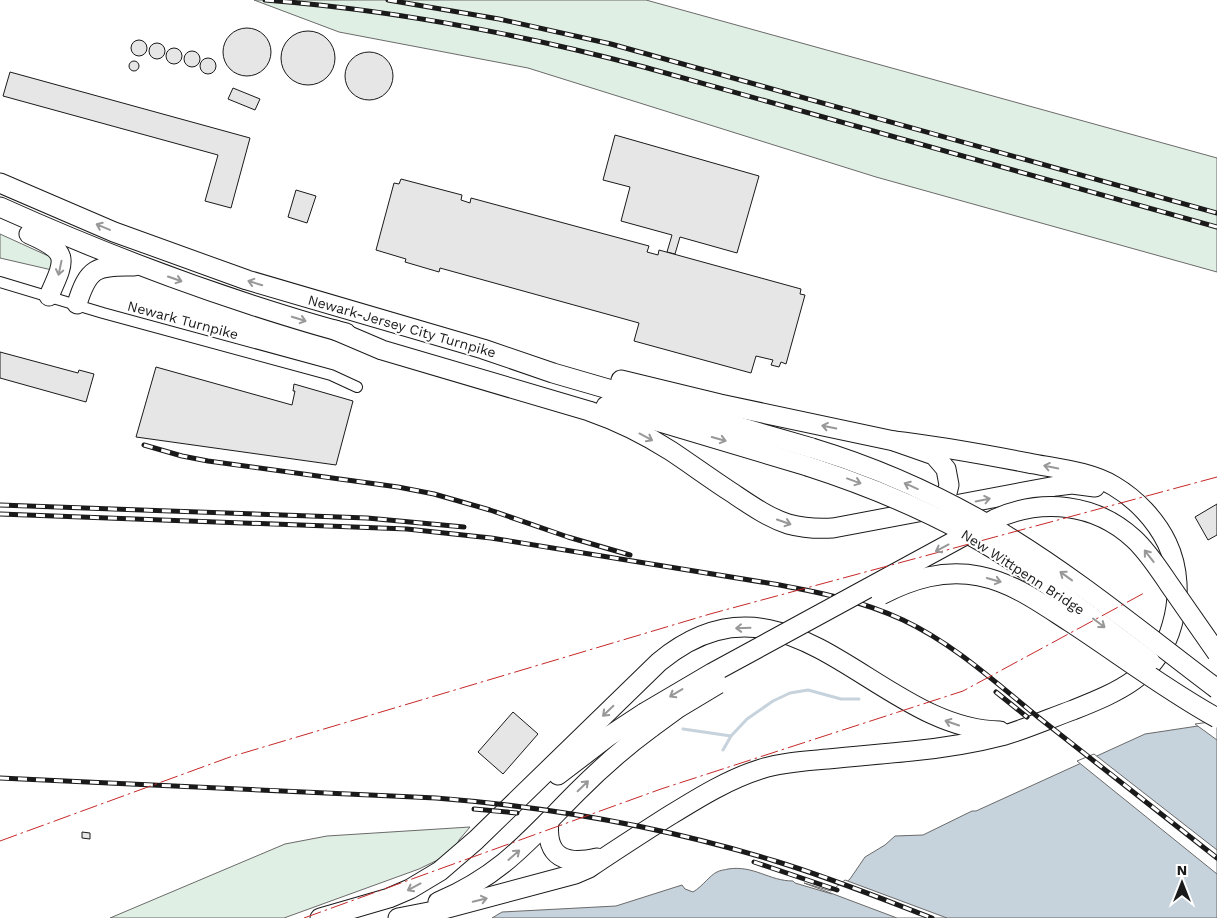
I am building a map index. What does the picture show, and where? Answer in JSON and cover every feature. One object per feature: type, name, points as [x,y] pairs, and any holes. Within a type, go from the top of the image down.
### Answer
[{"type":"highway","name":"Newark-Jersey City Turnpike","points":[[0,183],[114,232],[209,267],[285,292],[483,349],[810,457]]},
{"type":"highway","name":"Newark-Jersey City Turnpike","points":[[0,208],[69,238],[142,266],[219,294],[335,330],[384,341],[810,457]]},
{"type":"highway","points":[[0,221],[47,242],[60,253],[61,266],[49,296]]},
{"type":"highway","points":[[76,304],[84,283],[92,273],[111,267],[142,266]]},
{"type":"highway","points":[[335,330],[382,350],[606,418],[660,444],[756,509],[788,524],[815,528],[833,528],[1072,484],[1104,490],[1142,508]]},
{"type":"highway","points":[[398,918],[444,909],[561,879],[589,868],[703,795],[740,776],[764,768],[797,762],[946,747],[975,742],[1017,731],[1118,691],[1141,674],[1161,650],[1174,620],[1177,600],[1173,558],[1165,539],[1154,521],[1142,508],[1114,486],[1084,474],[936,445],[894,441],[720,404],[556,364],[483,349]]},
{"type":"highway","points":[[894,441],[934,455],[946,469],[950,481],[947,493],[939,502],[900,515]]},
{"type":"highway","name":"New Wittpenn Bridge","points":[[810,457],[855,463],[940,499],[993,528],[1068,577],[1217,689]]},
{"type":"highway","name":"New Wittpenn Bridge","points":[[810,457],[840,477],[896,498],[977,540],[1060,594],[1181,684],[1217,714]]},
{"type":"highway","points":[[359,918],[421,907],[460,892],[485,878],[506,862],[549,821],[612,759],[648,720],[712,673],[995,519],[1016,511],[1037,506],[1061,506],[1083,510],[1104,518],[1125,531],[1142,547],[1155,564],[1217,653]]},
{"type":"highway","points":[[320,918],[389,898],[424,881],[480,844],[527,801],[580,757],[648,720],[678,708],[712,687],[897,587],[926,577],[952,574],[979,576],[1018,590],[1123,657],[1190,703],[1217,718]]},
{"type":"highway","points":[[454,860],[659,662],[688,642],[724,630],[752,628],[789,634],[814,646],[942,719],[976,729],[1017,731]]},
{"type":"highway","points":[[549,821],[549,840],[562,857],[577,861],[608,855]]},
{"type":"street","name":"Newark Turnpike","points":[[0,282],[331,375],[357,387]]},
{"type":"green space","points":[[254,0],[646,0],[1217,158],[1217,272],[876,177],[528,68],[339,32]]},
{"type":"green space","points":[[0,234],[55,259],[52,270],[0,258]]},
{"type":"green space","points":[[470,827],[459,840],[454,852],[419,869],[284,918],[110,918],[285,844],[327,836]]},
{"type":"shaded area","points":[[1217,722],[1217,918],[492,918],[502,912],[616,906],[682,885],[685,889],[693,892],[714,873],[737,868],[754,871],[776,879],[793,881],[832,894],[850,879],[865,857],[885,845],[895,836],[923,835],[972,811],[976,811],[1145,734]]},
{"type":"pier","points":[[1217,719],[1217,740],[1195,724],[1210,722]]},
{"type":"pier","points":[[1094,754],[1217,850],[1217,874],[1077,761]]},
{"type":"pier","points":[[845,880],[947,918],[897,918],[804,883],[831,891]]},
{"type":"building","points":[[247,28],[256,30],[264,35],[269,43],[271,52],[269,61],[264,69],[256,74],[247,76],[238,74],[230,69],[225,61],[223,52],[225,43],[230,35],[238,30]]},
{"type":"building","points":[[308,31],[318,33],[327,39],[333,48],[335,58],[333,68],[327,77],[318,83],[308,85],[298,83],[289,77],[283,68],[281,58],[283,48],[289,39],[298,33]]},
{"type":"building","points":[[139,40],[145,42],[147,48],[145,54],[139,56],[133,54],[131,48],[133,42]]},
{"type":"building","points":[[157,43],[165,51],[157,59],[149,51]]},
{"type":"building","points":[[174,48],[180,50],[182,56],[180,62],[174,64],[168,62],[166,56],[168,50]]},
{"type":"building","points":[[189,51],[195,51],[200,56],[198,65],[189,67],[184,62],[184,56]]},
{"type":"building","points":[[364,52],[374,52],[386,59],[393,71],[393,81],[386,93],[374,100],[364,100],[356,96],[349,89],[345,81],[345,71],[349,63],[356,56]]},
{"type":"building","points":[[208,58],[216,66],[208,74],[200,66]]},
{"type":"building","points":[[132,61],[136,61],[139,66],[138,70],[132,71],[129,68],[129,64]]},
{"type":"building","points":[[10,72],[250,138],[231,208],[205,201],[218,155],[3,96]]},
{"type":"building","points":[[233,88],[260,99],[255,110],[228,99]]},
{"type":"building","points":[[615,135],[759,176],[737,253],[680,237],[675,254],[667,252],[672,235],[621,221],[630,187],[603,180]]},
{"type":"building","points":[[401,179],[462,195],[461,200],[470,203],[471,198],[649,246],[647,252],[658,255],[659,250],[801,289],[800,294],[805,295],[786,364],[781,362],[779,367],[771,365],[773,360],[756,356],[751,373],[634,341],[639,323],[440,268],[439,272],[405,262],[406,259],[376,250],[394,183],[399,184]]},
{"type":"building","points":[[296,190],[316,196],[307,223],[288,217]]},
{"type":"building","points":[[0,352],[78,373],[79,370],[94,374],[86,402],[0,378]]},
{"type":"building","points":[[156,367],[292,405],[295,391],[293,391],[294,384],[353,401],[336,465],[136,437]]},
{"type":"building","points":[[1217,504],[1217,535],[1208,540],[1195,517]]},
{"type":"building","points":[[513,712],[538,734],[503,774],[478,752]]},
{"type":"building","points":[[82,832],[90,833],[90,839],[82,838]]},
{"type":"waterway","points":[[723,750],[731,736],[747,719],[773,701],[790,693],[808,690],[841,699],[859,699]]},
{"type":"waterway","points":[[683,729],[731,736]]},
{"type":"railway","points":[[265,0],[313,4],[409,17],[551,44],[644,67],[1217,227]]},
{"type":"railway","points":[[388,0],[499,19],[611,44],[1217,213]]},
{"type":"railway","points":[[144,445],[208,461],[398,487],[434,494],[630,555]]},
{"type":"railway","points":[[0,505],[367,518],[464,527]]},
{"type":"railway","points":[[0,514],[407,529],[491,538],[768,583],[854,602],[903,620],[940,640],[990,677],[1217,858]]},
{"type":"railway","points":[[996,692],[1027,717]]},
{"type":"railway","points":[[0,778],[436,798],[565,813],[649,828],[775,861],[854,888],[932,918]]},
{"type":"railway","points":[[474,809],[517,813]]},
{"type":"railway","points":[[754,862],[837,890]]},
{"type":"power","points":[[0,841],[230,757],[710,614],[1217,477]]},
{"type":"power","points":[[304,918],[661,789],[963,691],[1146,592]]}]
